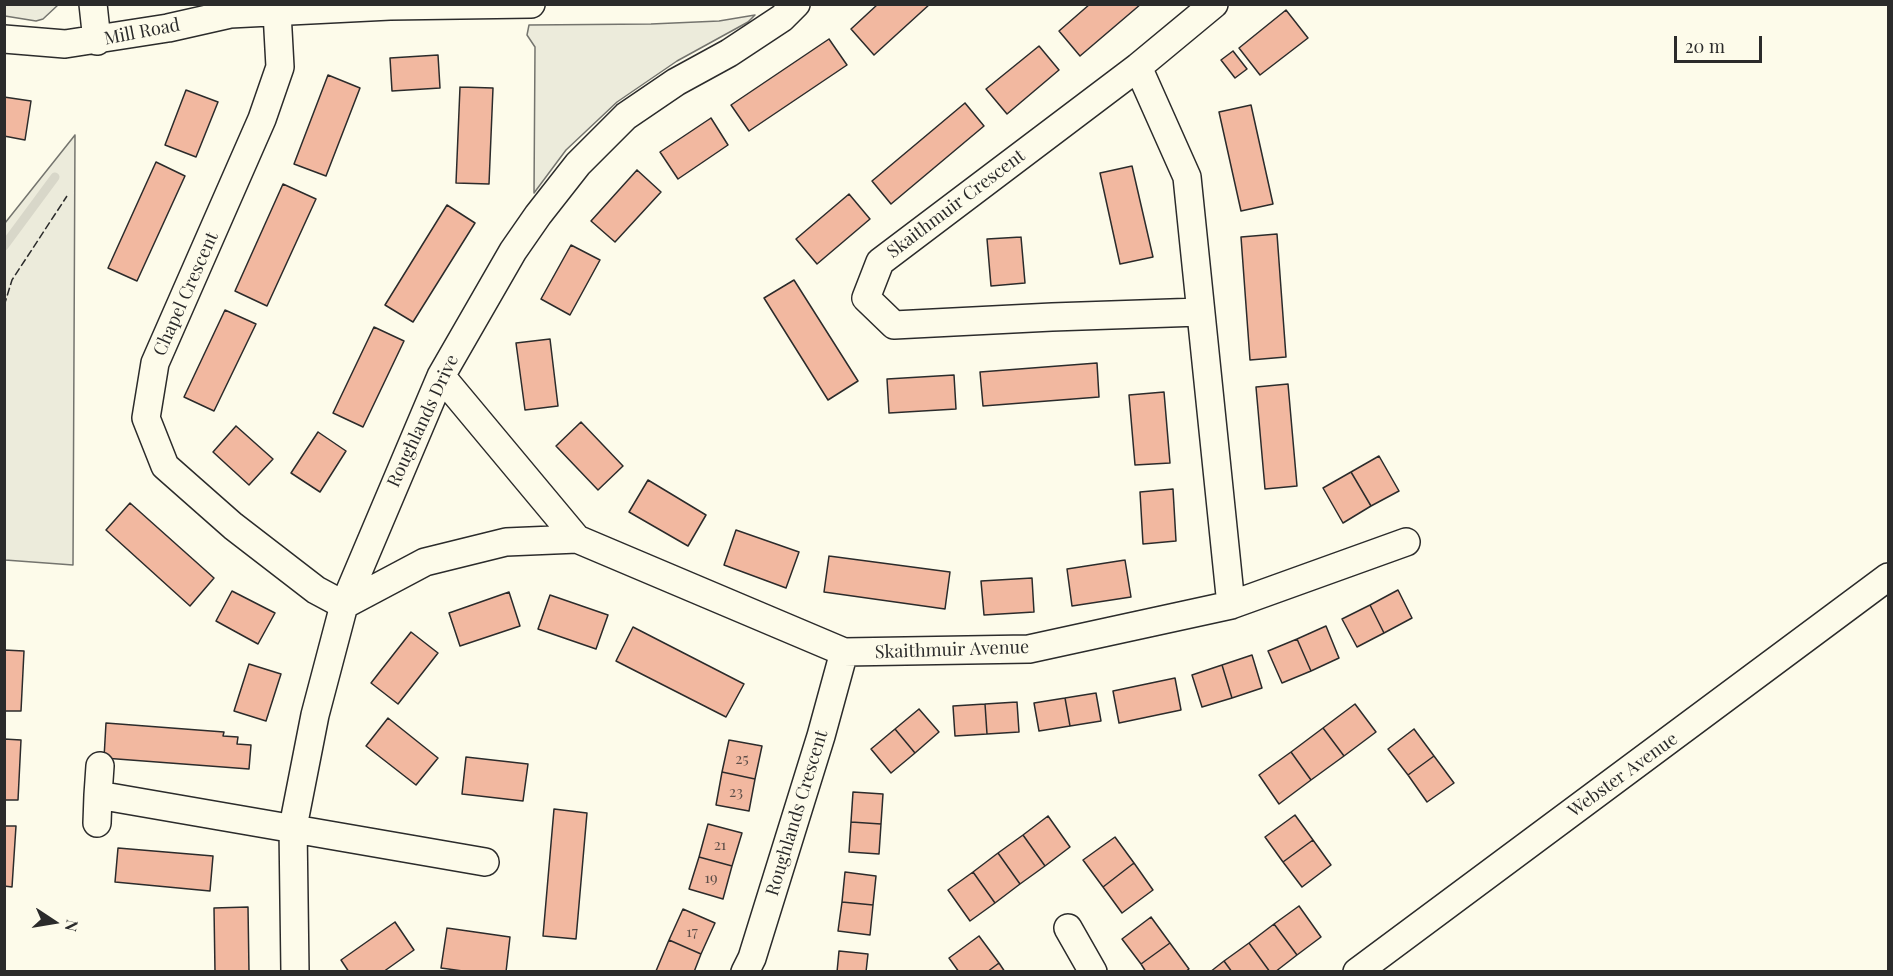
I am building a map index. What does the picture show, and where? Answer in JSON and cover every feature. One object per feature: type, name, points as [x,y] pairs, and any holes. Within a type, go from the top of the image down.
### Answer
[{"type":"street","points":[[93,4],[97,41]]},
{"type":"street","name":"Mill Road","points":[[4,39],[65,44],[97,41],[230,15],[390,6],[531,4]]},
{"type":"street","name":"Roughlands Drive","points":[[295,972],[293,827],[315,716],[344,604],[441,376],[513,251],[578,164],[626,116],[676,82],[729,53],[774,24],[796,4]]},
{"type":"street","name":"Skaithmuir Crescent","points":[[1200,312],[894,325],[866,298],[880,262],[1138,67],[1214,4]]},
{"type":"street","name":"Chapel Crescent","points":[[277,12],[280,67],[262,119],[155,363],[146,418],[165,466],[233,525],[316,590],[344,604]]},
{"type":"street","points":[[1138,67],[1187,177],[1231,605]]},
{"type":"street","name":"Skaithmuir Avenue","points":[[441,376],[577,539]]},
{"type":"street","name":"Skaithmuir Avenue","points":[[344,604],[425,562],[506,542],[577,539],[844,652],[1029,649],[1231,605],[1406,543]]},
{"type":"street","name":"Webster Avenue","points":[[1357,972],[1888,577]]},
{"type":"street","name":"Roughlands Crescent","points":[[745,972],[753,958],[821,736],[844,652]]},
{"type":"street","points":[[97,824],[100,766]]},
{"type":"street","points":[[98,795],[485,862]]},
{"type":"street","points":[[1068,928],[1093,972]]},
{"type":"shaded area","points":[[4,5],[58,5],[43,19],[36,21],[5,16]]},
{"type":"shaded area","points":[[755,15],[748,22],[677,61],[617,102],[566,150],[534,193],[535,47],[527,35],[529,25],[719,21]]},
{"type":"shaded area","points":[[75,135],[73,565],[5,560],[5,223]]},
{"type":"building","points":[[878,4],[930,4],[874,55],[851,29]]},
{"type":"building","points":[[1090,4],[1141,4],[1080,56],[1059,31]]},
{"type":"building","points":[[1286,10],[1308,38],[1260,75],[1239,48]]},
{"type":"building","points":[[829,39],[847,65],[749,131],[731,105]]},
{"type":"building","points":[[1039,46],[1059,70],[1007,114],[986,89]]},
{"type":"building","points":[[1233,51],[1247,69],[1235,78],[1221,60]]},
{"type":"building","points":[[438,55],[440,88],[392,91],[390,58]]},
{"type":"building","points":[[328,75],[360,88],[326,176],[294,164]]},
{"type":"building","points":[[460,87],[493,88],[489,184],[456,183]]},
{"type":"building","points":[[186,90],[218,102],[196,157],[165,145]]},
{"type":"building","points":[[4,97],[31,101],[25,140],[4,136]]},
{"type":"building","points":[[965,103],[984,126],[891,204],[872,181]]},
{"type":"building","points":[[1251,105],[1273,204],[1241,211],[1219,112]]},
{"type":"building","points":[[711,118],[728,145],[678,179],[660,152]]},
{"type":"building","points":[[156,162],[185,176],[137,281],[108,268]]},
{"type":"building","points":[[1132,166],[1153,257],[1120,264],[1100,173]]},
{"type":"building","points":[[637,170],[661,192],[615,242],[591,221]]},
{"type":"building","points":[[283,184],[316,199],[267,306],[235,291]]},
{"type":"building","points":[[849,194],[870,219],[817,264],[796,239]]},
{"type":"building","points":[[447,205],[475,223],[413,322],[385,305]]},
{"type":"building","points":[[1277,234],[1286,357],[1250,360],[1241,237]]},
{"type":"building","points":[[1021,237],[1025,283],[991,286],[987,239]]},
{"type":"building","points":[[571,245],[600,260],[570,315],[541,299]]},
{"type":"building","points":[[794,280],[858,381],[828,400],[764,298]]},
{"type":"building","points":[[225,310],[256,324],[214,411],[184,397]]},
{"type":"building","points":[[374,327],[404,341],[363,427],[333,413]]},
{"type":"building","points":[[550,339],[558,406],[525,410],[516,343]]},
{"type":"building","points":[[1097,363],[1099,397],[983,406],[980,372]]},
{"type":"building","points":[[954,375],[956,409],[889,413],[887,379]]},
{"type":"building","points":[[1288,384],[1297,486],[1265,489],[1256,387]]},
{"type":"building","points":[[1164,392],[1170,463],[1135,465],[1129,395]]},
{"type":"building","points":[[581,422],[623,466],[598,490],[556,446]]},
{"type":"building","points":[[236,426],[273,459],[249,485],[213,452]]},
{"type":"building","points":[[318,432],[346,451],[320,492],[291,473]]},
{"type":"building","points":[[1379,456],[1399,491],[1371,506],[1351,472]]},
{"type":"building","points":[[1351,472],[1371,506],[1343,523],[1323,488]]},
{"type":"building","points":[[648,480],[706,515],[688,546],[629,512]]},
{"type":"building","points":[[1173,489],[1176,541],[1143,544],[1140,492]]},
{"type":"building","points":[[130,503],[214,578],[190,606],[106,530]]},
{"type":"building","points":[[736,530],[799,552],[786,588],[724,565]]},
{"type":"building","points":[[829,556],[950,572],[945,609],[824,592]]},
{"type":"building","points":[[1125,560],[1131,597],[1072,606],[1067,569]]},
{"type":"building","points":[[1032,578],[1034,612],[984,615],[981,581]]},
{"type":"building","points":[[1398,590],[1412,618],[1384,633],[1370,605]]},
{"type":"building","points":[[232,591],[275,613],[258,644],[216,621]]},
{"type":"building","points":[[509,592],[520,626],[460,646],[449,613]]},
{"type":"building","points":[[550,595],[608,615],[596,649],[538,629]]},
{"type":"building","points":[[1370,605],[1384,633],[1357,647],[1342,619]]},
{"type":"building","points":[[1326,626],[1339,658],[1311,671],[1297,639]]},
{"type":"building","points":[[633,627],[744,684],[726,717],[616,661]]},
{"type":"building","points":[[411,632],[438,653],[398,704],[371,683]]},
{"type":"building","points":[[1297,639],[1311,671],[1282,683],[1268,651]]},
{"type":"building","points":[[4,650],[24,651],[21,711],[4,711]]},
{"type":"building","points":[[1252,655],[1262,688],[1232,698],[1222,665]]},
{"type":"building","points":[[249,664],[281,674],[266,721],[234,711]]},
{"type":"building","points":[[1222,665],[1232,698],[1202,707],[1192,675]]},
{"type":"building","points":[[1175,678],[1181,710],[1119,723],[1113,691]]},
{"type":"building","points":[[1096,693],[1101,721],[1070,726],[1065,698]]},
{"type":"building","points":[[1065,698],[1070,726],[1039,731],[1034,703]]},
{"type":"building","points":[[1017,702],[1019,732],[987,734],[985,704]]},
{"type":"building","points":[[985,704],[987,734],[955,736],[953,706]]},
{"type":"building","points":[[1355,704],[1376,732],[1344,756],[1323,728]]},
{"type":"building","points":[[919,709],[939,732],[915,753],[895,729]]},
{"type":"building","points":[[388,718],[438,758],[416,785],[366,746]]},
{"type":"building","points":[[106,723],[224,732],[223,736],[238,737],[237,744],[251,745],[249,769],[104,758]]},
{"type":"building","points":[[1323,728],[1344,756],[1311,780],[1291,752]]},
{"type":"building","points":[[895,729],[915,753],[891,773],[871,749]]},
{"type":"building","points":[[1414,729],[1434,756],[1408,775],[1388,749]]},
{"type":"building","points":[[4,739],[21,740],[18,800],[4,800]]},
{"type":"building","points":[[729,740],[762,746],[755,779],[722,772]]},
{"type":"building","points":[[1291,752],[1311,780],[1279,804],[1259,775]]},
{"type":"building","points":[[1434,756],[1454,783],[1427,802],[1408,775]]},
{"type":"building","points":[[466,757],[528,764],[523,801],[462,794]]},
{"type":"building","points":[[722,772],[755,779],[749,811],[716,805]]},
{"type":"building","points":[[853,792],[883,794],[881,824],[851,822]]},
{"type":"building","points":[[554,809],[587,813],[576,939],[543,936]]},
{"type":"building","points":[[1295,815],[1313,840],[1283,862],[1265,837]]},
{"type":"building","points":[[1048,816],[1070,847],[1045,866],[1023,835]]},
{"type":"building","points":[[851,822],[881,824],[879,854],[849,852]]},
{"type":"building","points":[[708,824],[742,833],[732,866],[699,857]]},
{"type":"building","points":[[4,826],[16,826],[12,887],[4,886]]},
{"type":"building","points":[[1023,835],[1045,866],[1020,884],[998,853]]},
{"type":"building","points":[[1115,837],[1134,863],[1103,887],[1083,860]]},
{"type":"building","points":[[1313,840],[1331,865],[1302,887],[1283,862]]},
{"type":"building","points":[[118,848],[213,856],[210,891],[115,882]]},
{"type":"building","points":[[998,853],[1020,884],[995,903],[973,872]]},
{"type":"building","points":[[699,857],[732,866],[723,899],[689,889]]},
{"type":"building","points":[[1134,863],[1153,890],[1122,913],[1103,887]]},
{"type":"building","points":[[845,872],[876,876],[873,905],[842,902]]},
{"type":"building","points":[[973,872],[995,903],[970,921],[948,890]]},
{"type":"building","points":[[842,902],[873,905],[870,935],[838,931]]},
{"type":"building","points":[[1299,906],[1321,937],[1297,955],[1274,924]]},
{"type":"building","points":[[248,907],[249,972],[215,972],[214,908]]},
{"type":"building","points":[[683,909],[715,923],[701,954],[669,940]]},
{"type":"building","points":[[1151,917],[1170,943],[1141,964],[1122,939]]},
{"type":"building","points":[[395,922],[414,950],[383,972],[349,972],[341,960]]},
{"type":"building","points":[[1274,924],[1297,955],[1275,972],[1270,972],[1249,943]]},
{"type":"building","points":[[447,928],[510,937],[506,972],[470,972],[441,968]]},
{"type":"building","points":[[979,936],[999,963],[987,972],[959,972],[949,958]]},
{"type":"building","points":[[669,940],[701,954],[694,972],[656,971]]},
{"type":"building","points":[[1170,943],[1189,969],[1185,972],[1146,972],[1141,964]]},
{"type":"building","points":[[1249,943],[1270,972],[1232,972],[1224,961]]},
{"type":"building","points":[[839,951],[868,954],[866,972],[837,972]]},
{"type":"building","points":[[1224,961],[1232,972],[1210,972]]},
{"type":"building","points":[[999,963],[1005,972],[987,972]]},
{"type":"waterway","points":[[4,246],[55,177]]},
{"type":"fence","points":[[4,306],[12,280],[67,196]]}]
